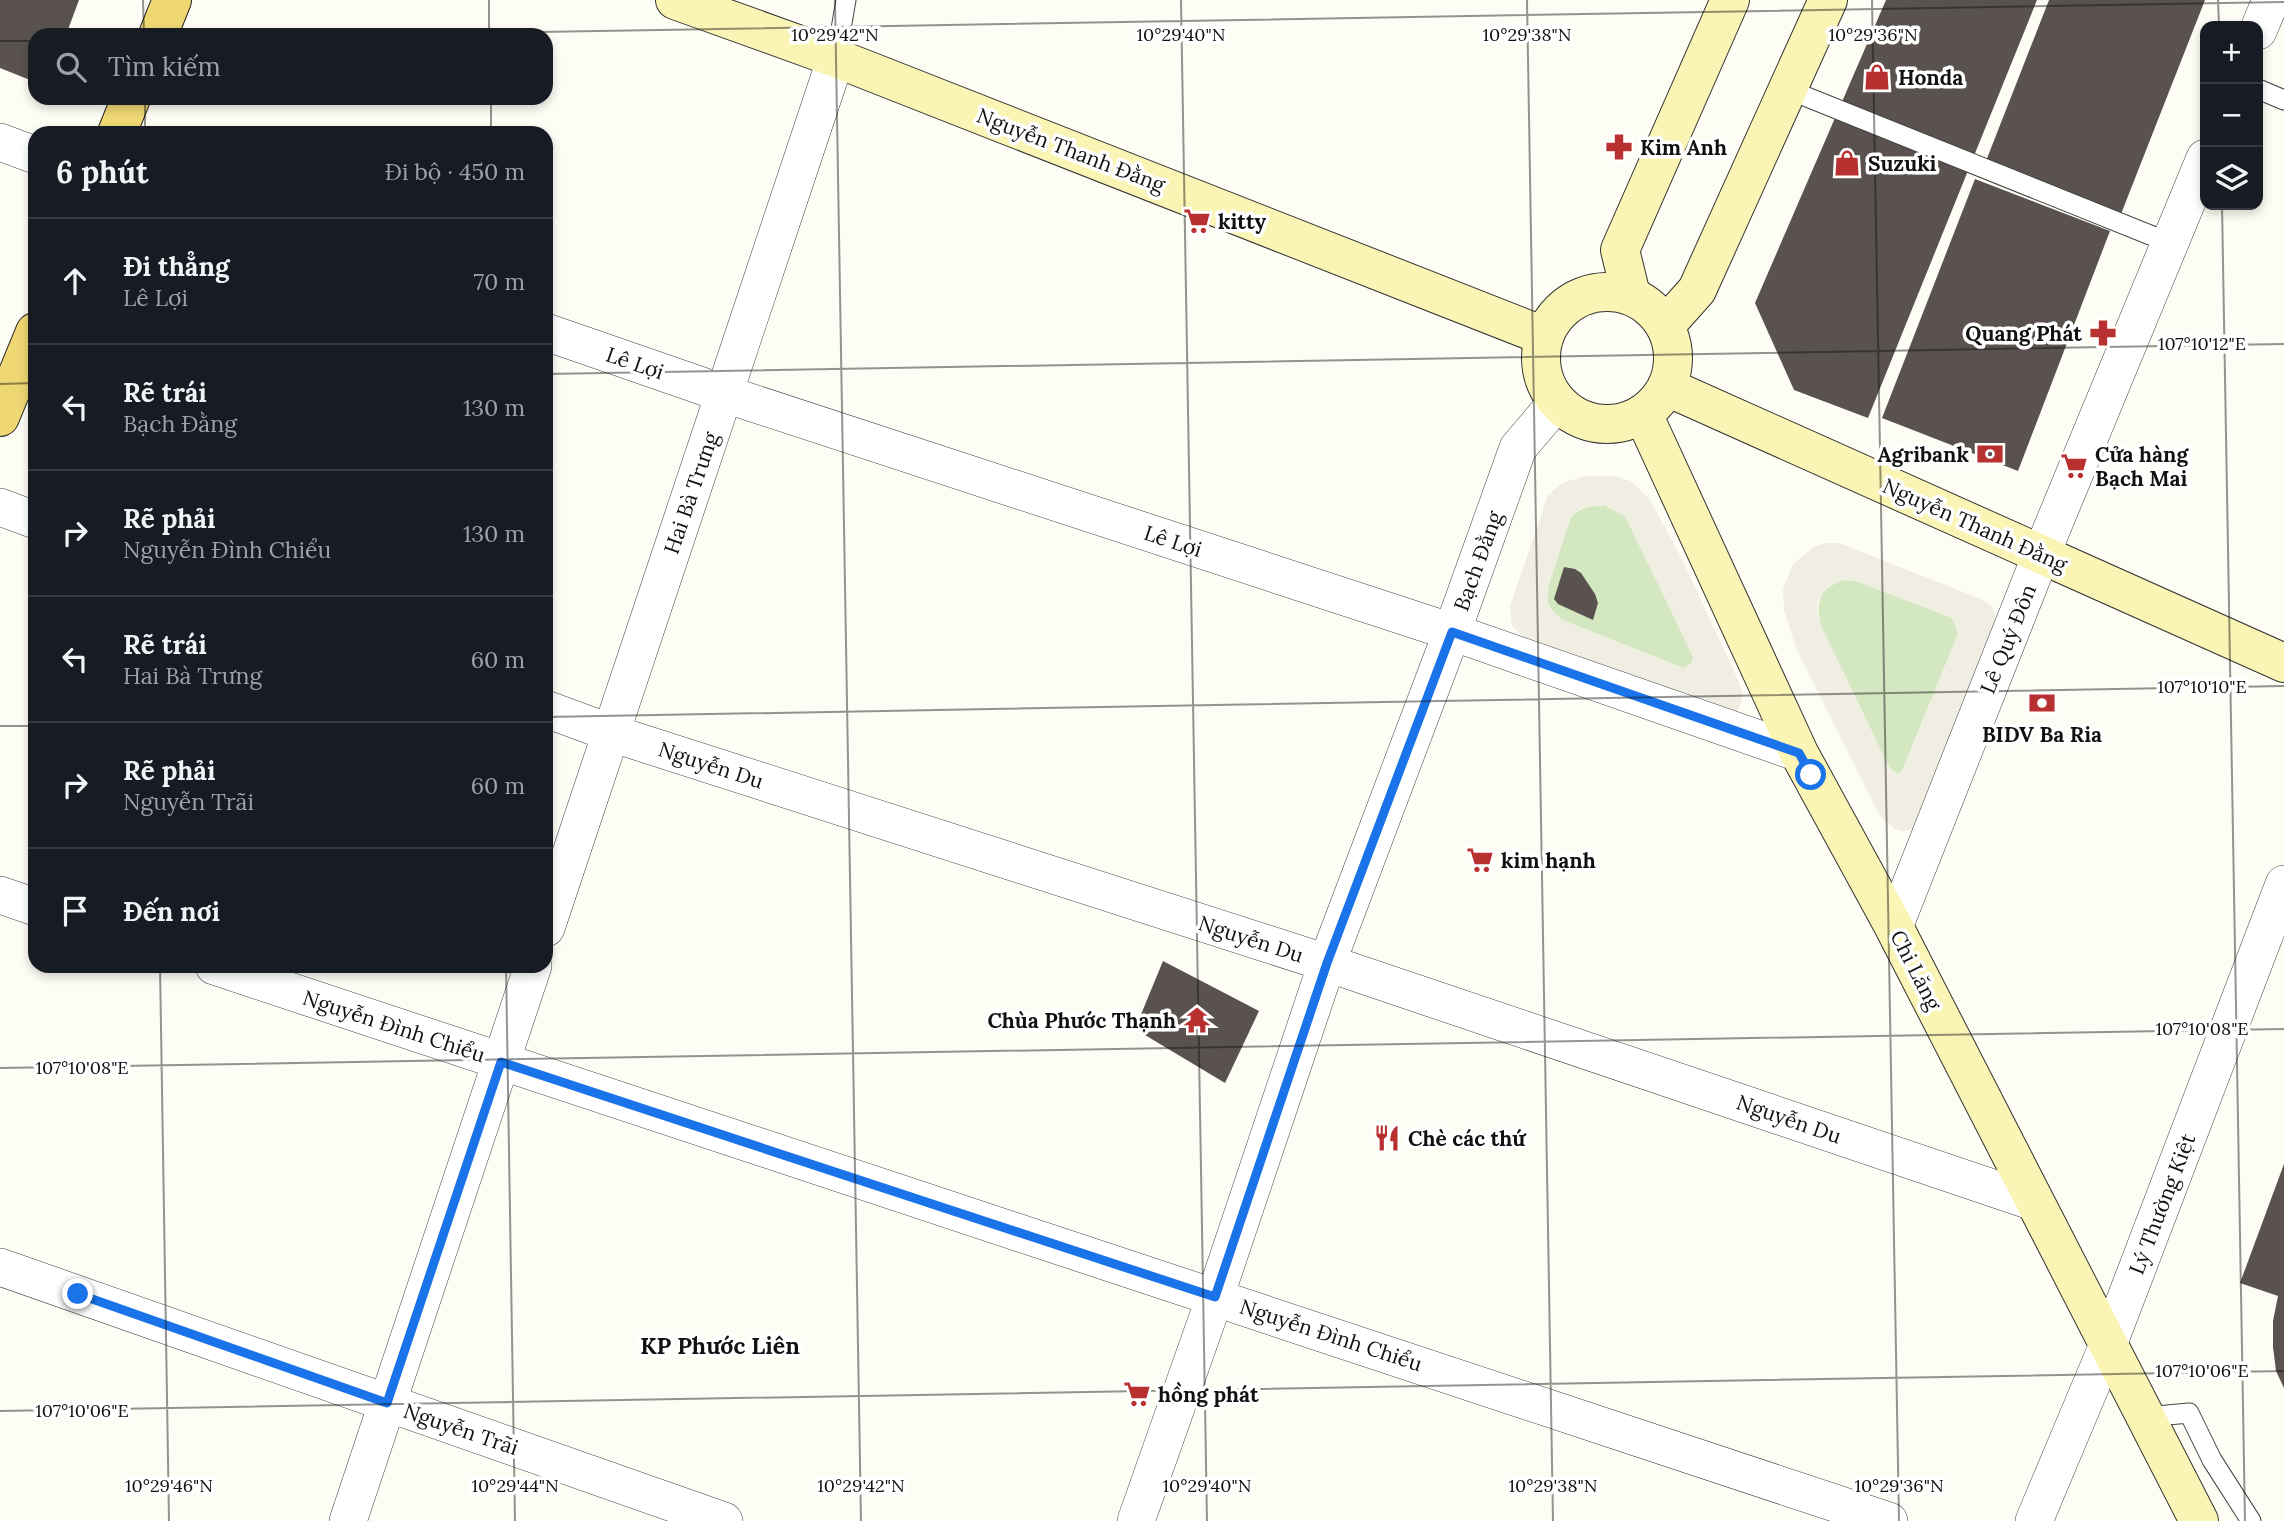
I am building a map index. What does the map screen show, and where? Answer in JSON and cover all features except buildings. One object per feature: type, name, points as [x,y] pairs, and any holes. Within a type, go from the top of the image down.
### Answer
[{"type":"main road","points":[[161,28],[172,0]]},
{"type":"main road","name":"Nguyễn Thanh Đằng","points":[[675,0],[836,58],[1544,336]]},
{"type":"main road","points":[[1631,295],[1620,250],[1730,0]]},
{"type":"main road","points":[[1665,326],[1696,290],[1828,0]]},
{"type":"main road","points":[[120,126],[128,105]]},
{"type":"main road","points":[[1604,290],[1631,295],[1651,307],[1665,326],[1671,340],[1673,356],[1655,400],[1625,422],[1607,425],[1588,422],[1571,414],[1556,402],[1541,370],[1540,353],[1544,336],[1557,313],[1578,296],[1604,290]]},
{"type":"main road","points":[[0,417],[28,349]]},
{"type":"main road","name":"Nguyễn Thanh Đằng","points":[[1655,400],[2041,555],[2284,663]]},
{"type":"main road","name":"Chi Lăng","points":[[1655,400],[1799,753],[1894,927],[2199,1521]]},
{"type":"street","points":[[2262,21],[2271,0]]},
{"type":"street","name":"Hai Bà Trưng","points":[[553,907],[836,58]]},
{"type":"street","points":[[0,142],[28,152]]},
{"type":"street","name":"Lê Quý Đôn","points":[[1894,927],[2041,555],[2200,170]]},
{"type":"street","name":"Lê Lợi","points":[[553,334],[724,394],[1452,632],[1799,753]]},
{"type":"street","name":"Bạch Đằng","points":[[1136,1521],[1215,1297],[1327,963],[1452,632],[1518,448],[1556,402]]},
{"type":"street","points":[[0,507],[28,517]]},
{"type":"street","name":"Nguyễn Du","points":[[553,712],[611,733],[1327,963],[2034,1202]]},
{"type":"street","name":"Lý Thường Kiệt","points":[[2034,1521],[2108,1345],[2284,884]]},
{"type":"street","points":[[0,895],[28,905]]},
{"type":"street","name":"Nguyễn Đình Chiểu","points":[[235,973],[1889,1521]]},
{"type":"street","points":[[348,1521],[531,973]]},
{"type":"street","name":"Nguyễn Trãi","points":[[0,1267],[724,1521]]},
{"type":"lane","points":[[836,58],[846,0]]},
{"type":"lane","points":[[1787,89],[2170,243]]},
{"type":"lane","points":[[2263,91],[2284,100]]},
{"type":"lane","points":[[2146,1417],[2189,1413],[2212,1460],[2251,1521]]},
{"type":"green space","points":[[1604,505],[1625,516],[1694,657],[1691,664],[1683,668],[1562,620],[1550,607],[1548,584],[1570,520],[1580,510]]},
{"type":"green space","points":[[1843,580],[1856,581],[1953,618],[1958,634],[1899,775],[1889,767],[1821,626],[1821,597],[1829,587]]},
{"type":"shaded area","points":[[1587,476],[1613,476],[1631,481],[1650,500],[1682,559],[1739,682],[1743,696],[1737,713],[1535,647],[1512,626],[1510,606],[1548,495],[1564,482]],"holes":[[[1604,505],[1625,516],[1693,657],[1691,664],[1683,668],[1562,620],[1551,610],[1547,600],[1549,585],[1570,520],[1575,513],[1581,508]]]},
{"type":"shaded area","points":[[1825,543],[1839,543],[1981,599],[1991,605],[1995,614],[1995,624],[1914,829],[1895,829],[1880,816],[1796,648],[1784,610],[1783,589],[1793,564],[1814,547]],"holes":[[[1843,580],[1856,581],[1952,618],[1958,634],[1902,771],[1898,774],[1889,767],[1821,626],[1817,612],[1818,600],[1825,589]]]},
{"type":"place","name":"Honda","points":[[1877,77]]},
{"type":"place","name":"Kim Anh","points":[[1619,147]]},
{"type":"place","name":"Suzuki","points":[[1847,163]]},
{"type":"place","name":"kitty","points":[[1197,221]]},
{"type":"place","name":"Quang Phát","points":[[2103,333]]},
{"type":"place","name":"Agribank","points":[[1990,454]]},
{"type":"place","name":"Cửa hàng Bạch Mai","points":[[2074,466]]},
{"type":"place","name":"BIDV Ba Ria","points":[[2042,703]]},
{"type":"place","name":"kim hạnh","points":[[1480,860]]},
{"type":"place","name":"Chùa Phước Thạnh","points":[[1197,1020]]},
{"type":"place","name":"Chè các thứ","points":[[1387,1138]]},
{"type":"place","name":"hồng phát","points":[[1137,1394]]},
{"type":"district","name":"KP Phước Liên","points":[[720,1345]]},
{"type":"route","points":[[78,1294],[387,1403],[501,1062],[1215,1297],[1327,963],[1452,632],[1799,753],[1811,775]]}]
